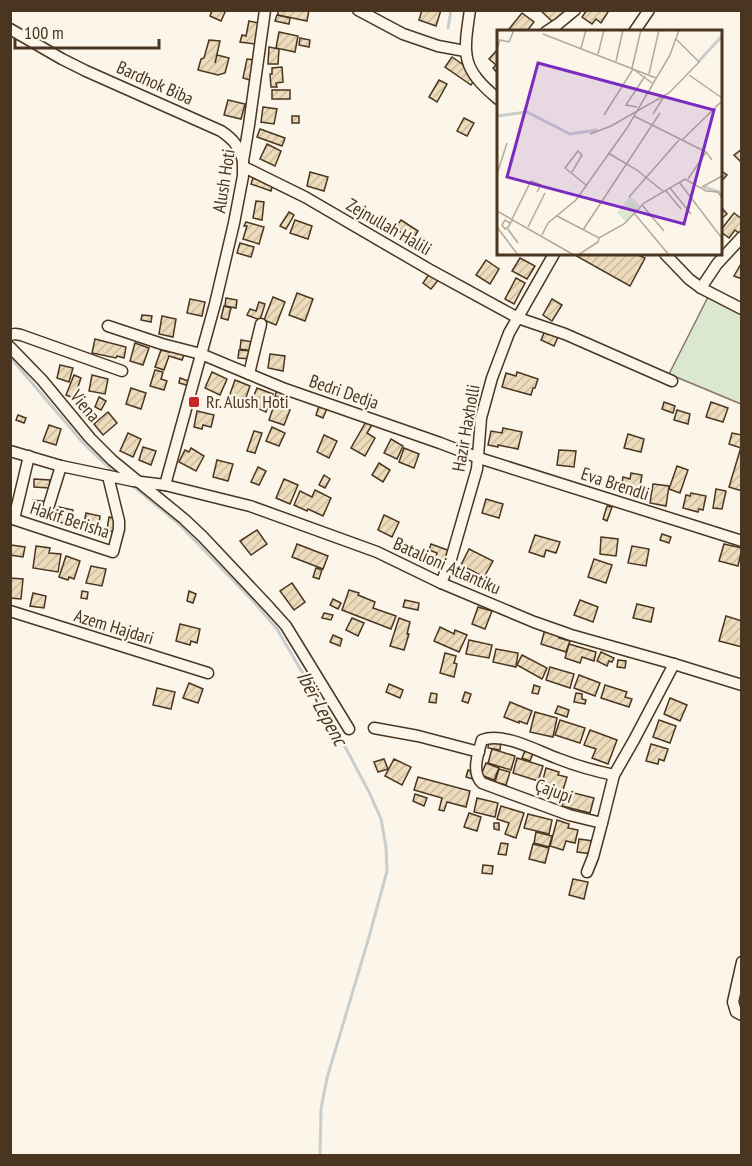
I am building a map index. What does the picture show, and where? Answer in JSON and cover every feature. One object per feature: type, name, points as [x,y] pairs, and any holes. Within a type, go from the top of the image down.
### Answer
[{"type":"street","name":"Alush Hoti","points":[[165,486],[227,254],[243,176],[265,10]]},
{"type":"street","points":[[358,10],[402,34],[438,46],[465,51]]},
{"type":"street","points":[[470,10],[465,51],[468,65],[497,98]]},
{"type":"street","points":[[549,30],[574,10]]},
{"type":"street","points":[[635,30],[649,10]]},
{"type":"street","name":"Bardhok Biba","points":[[10,29],[78,67],[221,131],[238,147],[243,164]]},
{"type":"street","name":"Zejnullah Halili","points":[[243,164],[518,318],[565,334],[672,381]]},
{"type":"street","points":[[701,288],[717,264],[741,237]]},
{"type":"street","name":"Hazir Haxholli","points":[[441,583],[451,559],[477,469],[481,418],[492,378],[509,333],[553,255]]},
{"type":"street","points":[[666,255],[701,288],[741,309]]},
{"type":"street","points":[[249,374],[261,324]]},
{"type":"street","points":[[108,326],[201,354]]},
{"type":"street","points":[[10,335],[21,335],[122,371]]},
{"type":"street","name":"Viena","points":[[10,347],[42,380],[90,438],[136,481]]},
{"type":"street","name":"Bedri Dedja","points":[[201,354],[285,389],[479,458]]},
{"type":"street","name":"Batalioni Atlantiku","points":[[10,451],[61,466],[165,486],[250,506],[377,552],[441,583],[534,622],[608,647],[741,685]]},
{"type":"street","points":[[12,519],[29,456]]},
{"type":"street","name":"Eva Brendli","points":[[479,458],[741,541]]},
{"type":"street","points":[[49,505],[61,466]]},
{"type":"street","name":"Hakif Berisha","points":[[12,519],[113,552],[119,521],[108,476]]},
{"type":"street","name":"Batalioni Atlantiku","points":[[136,481],[203,537],[286,626],[349,729]]},
{"type":"street","name":"Azem Hajdari","points":[[10,611],[208,673]]},
{"type":"street","points":[[586,872],[593,857],[614,775],[674,664]]},
{"type":"street","points":[[374,728],[418,736],[479,752]]},
{"type":"street","name":"Çajupi","points":[[602,823],[569,815],[482,783],[476,775],[482,740],[495,737],[507,740],[579,766],[614,775]]},
{"type":"street","points":[[460,747],[482,740]]},
{"type":"street","points":[[741,962],[733,1002],[736,1012],[741,1015]]},
{"type":"green space","points":[[708,297],[741,313],[741,404],[669,374]]},
{"type":"building","points":[[212,10],[226,10],[221,21],[210,16]]},
{"type":"building","points":[[278,10],[309,10],[307,21],[278,15]]},
{"type":"building","points":[[422,10],[441,10],[436,26],[419,20]]},
{"type":"building","points":[[540,10],[566,10],[555,24]]},
{"type":"building","points":[[587,10],[608,12],[601,23],[596,19],[592,24],[582,17]]},
{"type":"building","points":[[522,13],[534,22],[528,30],[509,29]]},
{"type":"building","points":[[277,15],[290,18],[289,24],[275,21]]},
{"type":"building","points":[[249,21],[259,23],[255,44],[240,42],[242,35],[246,36]]},
{"type":"building","points":[[279,32],[298,36],[295,52],[276,48]]},
{"type":"building","points":[[300,38],[310,40],[309,47],[299,45]]},
{"type":"building","points":[[209,40],[220,41],[215,63],[217,55],[229,58],[225,73],[218,75],[198,70]]},
{"type":"building","points":[[269,47],[279,49],[278,64],[268,64]]},
{"type":"building","points":[[497,50],[497,73],[493,68],[496,65],[489,59]]},
{"type":"building","points":[[452,57],[472,71],[475,79],[471,85],[445,67]]},
{"type":"building","points":[[247,59],[254,60],[250,80],[243,78]]},
{"type":"building","points":[[282,67],[283,82],[276,83],[277,87],[271,87],[272,68]]},
{"type":"building","points":[[439,80],[447,84],[437,102],[429,97]]},
{"type":"building","points":[[272,90],[290,90],[290,99],[272,99]]},
{"type":"building","points":[[228,100],[245,104],[241,119],[224,115]]},
{"type":"building","points":[[263,107],[277,109],[274,124],[261,122]]},
{"type":"building","points":[[292,116],[299,116],[299,123],[292,123]]},
{"type":"building","points":[[464,118],[474,123],[467,136],[457,131]]},
{"type":"building","points":[[260,129],[285,138],[282,146],[257,137]]},
{"type":"building","points":[[267,144],[281,151],[275,166],[260,159]]},
{"type":"building","points":[[742,149],[742,163],[734,155]]},
{"type":"building","points":[[722,171],[727,175],[722,181]]},
{"type":"building","points":[[310,172],[328,177],[324,191],[307,186]]},
{"type":"building","points":[[253,178],[273,184],[271,191],[251,184]]},
{"type":"building","points":[[256,201],[264,202],[262,220],[253,218]]},
{"type":"building","points":[[722,208],[727,214],[722,218]]},
{"type":"building","points":[[289,212],[294,215],[286,229],[280,226]]},
{"type":"building","points":[[734,213],[742,219],[741,235],[735,230],[729,238],[722,233],[722,228]]},
{"type":"building","points":[[295,220],[312,226],[308,239],[290,233]]},
{"type":"building","points":[[401,220],[418,231],[410,244],[403,240],[406,236],[395,228]]},
{"type":"building","points":[[246,222],[264,227],[259,244],[243,239]]},
{"type":"building","points":[[240,243],[254,247],[251,257],[237,253]]},
{"type":"building","points":[[575,255],[638,255],[645,258],[630,286]]},
{"type":"building","points":[[520,258],[535,266],[527,279],[512,271]]},
{"type":"building","points":[[486,260],[499,269],[490,284],[476,275]]},
{"type":"building","points":[[742,262],[742,279],[734,276]]},
{"type":"building","points":[[430,273],[439,279],[431,289],[423,283]]},
{"type":"building","points":[[516,278],[525,283],[514,304],[505,299]]},
{"type":"building","points":[[297,293],[313,299],[305,321],[289,315]]},
{"type":"building","points":[[273,297],[285,302],[276,325],[264,320]]},
{"type":"building","points":[[226,298],[237,300],[236,308],[225,306]]},
{"type":"building","points":[[190,299],[205,302],[202,316],[187,313]]},
{"type":"building","points":[[552,299],[562,305],[552,321],[543,315]]},
{"type":"building","points":[[259,302],[265,304],[260,320],[247,315],[250,309],[256,311]]},
{"type":"building","points":[[224,306],[231,308],[228,320],[221,318]]},
{"type":"building","points":[[142,315],[152,316],[151,322],[141,320]]},
{"type":"building","points":[[162,316],[176,319],[173,337],[159,334]]},
{"type":"building","points":[[545,331],[558,337],[554,346],[541,340]]},
{"type":"building","points":[[95,339],[126,347],[124,358],[92,353]]},
{"type":"building","points":[[241,340],[253,342],[252,351],[240,349]]},
{"type":"building","points":[[135,343],[149,348],[143,365],[130,361]]},
{"type":"building","points":[[170,348],[185,353],[182,360],[169,356],[164,370],[155,367],[161,350],[169,352]]},
{"type":"building","points":[[239,350],[252,351],[251,359],[238,358]]},
{"type":"building","points":[[270,354],[285,356],[283,371],[268,368]]},
{"type":"building","points":[[60,365],[73,368],[69,382],[57,378]]},
{"type":"building","points":[[155,370],[163,372],[161,379],[167,381],[164,390],[150,386]]},
{"type":"building","points":[[212,372],[227,379],[220,395],[205,388]]},
{"type":"building","points":[[517,372],[538,379],[531,395],[502,387],[506,373],[516,376]]},
{"type":"building","points":[[74,375],[81,378],[74,398],[66,395]]},
{"type":"building","points":[[92,375],[108,379],[105,394],[89,391]]},
{"type":"building","points":[[180,378],[191,382],[190,386],[179,383]]},
{"type":"building","points":[[235,380],[250,386],[244,403],[229,397]]},
{"type":"building","points":[[131,388],[146,393],[141,409],[126,404]]},
{"type":"building","points":[[257,388],[273,394],[266,412],[250,405]]},
{"type":"building","points":[[277,390],[285,393],[282,399],[275,396]]},
{"type":"building","points":[[99,397],[106,401],[101,410],[95,407]]},
{"type":"building","points":[[664,402],[675,406],[673,413],[662,409]]},
{"type":"building","points":[[711,402],[728,408],[723,422],[706,417]]},
{"type":"building","points":[[320,403],[328,406],[323,418],[316,415]]},
{"type":"building","points":[[274,405],[290,410],[284,425],[269,420]]},
{"type":"building","points":[[677,410],[690,414],[688,424],[674,420]]},
{"type":"building","points":[[197,411],[214,415],[211,427],[203,425],[202,429],[194,427]]},
{"type":"building","points":[[108,412],[117,423],[103,435],[94,424]]},
{"type":"building","points":[[18,415],[26,418],[24,423],[16,420]]},
{"type":"building","points":[[367,420],[373,423],[367,433],[375,438],[365,456],[351,448]]},
{"type":"building","points":[[49,425],[61,429],[56,445],[43,441]]},
{"type":"building","points":[[272,427],[285,433],[279,446],[266,441]]},
{"type":"building","points":[[503,428],[522,432],[518,449],[488,445],[491,431],[502,433]]},
{"type":"building","points":[[254,431],[262,433],[255,453],[247,451]]},
{"type":"building","points":[[128,433],[141,439],[133,457],[120,451]]},
{"type":"building","points":[[732,433],[742,435],[741,448],[729,444]]},
{"type":"building","points":[[628,434],[644,439],[641,452],[624,448]]},
{"type":"building","points":[[324,435],[337,441],[329,458],[317,452]]},
{"type":"building","points":[[391,439],[403,446],[397,459],[384,453]]},
{"type":"building","points":[[143,447],[156,451],[151,465],[139,460]]},
{"type":"building","points":[[742,447],[742,491],[729,487]]},
{"type":"building","points":[[191,448],[204,456],[196,471],[179,462],[185,450],[189,452]]},
{"type":"building","points":[[404,448],[419,454],[414,468],[399,462]]},
{"type":"building","points":[[559,450],[576,451],[574,467],[557,465]]},
{"type":"building","points":[[217,460],[233,464],[228,481],[213,477]]},
{"type":"building","points":[[379,463],[390,470],[383,482],[372,475]]},
{"type":"building","points":[[677,466],[688,470],[680,493],[669,489]]},
{"type":"building","points":[[258,467],[266,471],[259,485],[251,482]]},
{"type":"building","points":[[631,473],[642,475],[639,491],[621,488],[623,477],[630,479]]},
{"type":"building","points":[[324,475],[330,479],[325,488],[319,485]]},
{"type":"building","points":[[34,479],[50,480],[49,488],[34,487]]},
{"type":"building","points":[[284,479],[298,485],[290,504],[276,498]]},
{"type":"building","points":[[653,484],[669,486],[666,506],[650,503]]},
{"type":"building","points":[[716,489],[726,491],[722,509],[713,508]]},
{"type":"building","points":[[315,490],[331,498],[323,516],[294,505],[300,491],[312,497]]},
{"type":"building","points":[[691,493],[706,496],[703,510],[699,509],[698,512],[683,508],[686,495],[690,496]]},
{"type":"building","points":[[486,499],[503,504],[499,518],[482,513]]},
{"type":"building","points":[[33,500],[49,502],[47,513],[32,512]]},
{"type":"building","points":[[607,506],[612,507],[607,521],[603,519]]},
{"type":"building","points":[[59,507],[73,510],[69,525],[56,521]]},
{"type":"building","points":[[86,513],[100,516],[98,531],[83,529]]},
{"type":"building","points":[[384,515],[399,522],[392,537],[378,530]]},
{"type":"building","points":[[109,517],[117,519],[114,532],[107,530]]},
{"type":"building","points":[[102,530],[109,533],[106,539],[100,536]]},
{"type":"building","points":[[257,530],[267,544],[251,555],[240,541]]},
{"type":"building","points":[[662,534],[671,537],[669,543],[660,540]]},
{"type":"building","points":[[535,535],[560,542],[556,553],[546,550],[544,557],[529,552]]},
{"type":"building","points":[[601,537],[618,539],[616,556],[600,554]]},
{"type":"building","points":[[297,544],[328,556],[323,569],[292,557]]},
{"type":"building","points":[[431,544],[450,551],[446,564],[435,560],[437,553],[429,550]]},
{"type":"building","points":[[724,544],[742,548],[738,566],[719,561]]},
{"type":"building","points":[[11,545],[25,547],[23,557],[10,555]]},
{"type":"building","points":[[36,546],[50,548],[49,553],[61,554],[58,572],[33,568]]},
{"type":"building","points":[[632,546],[649,549],[646,566],[628,563]]},
{"type":"building","points":[[469,549],[493,561],[484,577],[461,565]]},
{"type":"building","points":[[66,556],[80,561],[74,579],[59,577]]},
{"type":"building","points":[[594,559],[612,565],[606,583],[588,577]]},
{"type":"building","points":[[91,566],[106,569],[102,586],[86,583]]},
{"type":"building","points":[[316,568],[322,570],[319,579],[313,577]]},
{"type":"building","points":[[10,578],[23,579],[21,599],[10,598]]},
{"type":"building","points":[[292,583],[305,602],[294,610],[280,591]]},
{"type":"building","points":[[349,590],[375,602],[373,608],[396,616],[391,629],[342,610]]},
{"type":"building","points":[[82,591],[88,592],[87,599],[81,598]]},
{"type":"building","points":[[189,591],[196,594],[193,603],[187,601]]},
{"type":"building","points":[[33,593],[46,596],[44,608],[30,606]]},
{"type":"building","points":[[333,599],[341,603],[338,609],[330,605]]},
{"type":"building","points":[[405,600],[419,603],[418,610],[403,607]]},
{"type":"building","points":[[580,600],[598,607],[593,622],[574,615]]},
{"type":"building","points":[[637,604],[654,608],[651,622],[633,618]]},
{"type":"building","points":[[478,607],[492,611],[485,629],[472,624]]},
{"type":"building","points":[[324,613],[333,615],[331,620],[322,618]]},
{"type":"building","points":[[726,616],[742,621],[742,647],[719,641]]},
{"type":"building","points":[[352,618],[364,623],[358,636],[346,630]]},
{"type":"building","points":[[399,618],[410,622],[404,650],[390,646]]},
{"type":"building","points":[[180,624],[200,629],[197,643],[191,641],[190,645],[176,641]]},
{"type":"building","points":[[440,627],[454,634],[455,630],[467,635],[459,652],[434,641]]},
{"type":"building","points":[[545,629],[560,634],[559,638],[570,641],[566,652],[541,644]]},
{"type":"building","points":[[333,635],[342,639],[340,646],[330,642]]},
{"type":"building","points":[[469,640],[492,645],[489,658],[466,654]]},
{"type":"building","points":[[569,644],[596,652],[594,661],[582,657],[580,663],[565,658]]},
{"type":"building","points":[[496,649],[518,653],[516,667],[493,662]]},
{"type":"building","points":[[601,652],[614,658],[607,666],[597,661]]},
{"type":"building","points":[[445,653],[456,656],[454,677],[440,673]]},
{"type":"building","points":[[522,655],[547,668],[542,679],[517,665]]},
{"type":"building","points":[[618,660],[626,661],[625,668],[617,667]]},
{"type":"building","points":[[550,667],[574,674],[570,688],[546,680]]},
{"type":"building","points":[[579,675],[600,683],[595,696],[574,688]]},
{"type":"building","points":[[189,683],[203,689],[198,703],[183,698]]},
{"type":"building","points":[[389,684],[403,690],[400,698],[386,692]]},
{"type":"building","points":[[534,685],[540,687],[538,694],[532,693]]},
{"type":"building","points":[[605,685],[627,692],[625,697],[632,699],[629,707],[601,698]]},
{"type":"building","points":[[157,688],[175,692],[171,709],[153,705]]},
{"type":"building","points":[[465,692],[471,694],[468,703],[462,701]]},
{"type":"building","points":[[431,693],[437,694],[436,703],[429,702]]},
{"type":"building","points":[[576,693],[582,694],[582,699],[586,700],[585,704],[574,702]]},
{"type":"building","points":[[670,698],[687,705],[680,721],[664,714]]},
{"type":"building","points":[[510,702],[532,711],[527,724],[504,717]]},
{"type":"building","points":[[558,706],[569,710],[567,717],[555,713]]},
{"type":"building","points":[[535,712],[557,718],[553,737],[530,732]]},
{"type":"building","points":[[560,720],[585,728],[580,743],[555,735]]},
{"type":"building","points":[[659,720],[676,726],[670,743],[653,737]]},
{"type":"building","points":[[590,730],[617,740],[608,764],[592,758],[596,749],[584,745]]},
{"type":"building","points":[[489,739],[501,740],[500,750],[488,748]]},
{"type":"building","points":[[651,744],[668,749],[664,761],[659,759],[658,764],[646,761]]},
{"type":"building","points":[[526,748],[534,751],[530,761],[522,758]]},
{"type":"building","points":[[492,749],[515,756],[511,770],[488,763]]},
{"type":"building","points":[[517,758],[543,766],[538,781],[513,773]]},
{"type":"building","points":[[384,759],[388,769],[378,772],[374,762]]},
{"type":"building","points":[[394,759],[411,767],[402,785],[385,776]]},
{"type":"building","points":[[486,763],[499,768],[494,780],[481,775]]},
{"type":"building","points":[[546,768],[567,777],[563,790],[542,783]]},
{"type":"building","points":[[499,769],[510,772],[506,785],[495,782]]},
{"type":"building","points":[[468,770],[476,773],[473,779],[466,777]]},
{"type":"building","points":[[418,777],[470,791],[466,807],[447,802],[444,811],[439,810],[442,798],[414,790]]},
{"type":"building","points":[[566,791],[594,798],[590,813],[562,806]]},
{"type":"building","points":[[415,794],[427,798],[424,806],[413,801]]},
{"type":"building","points":[[477,798],[498,803],[495,817],[474,812]]},
{"type":"building","points":[[501,806],[524,813],[516,838],[505,834],[509,823],[497,819]]},
{"type":"building","points":[[469,813],[481,817],[477,831],[464,827]]},
{"type":"building","points":[[528,814],[552,820],[549,834],[524,828]]},
{"type":"building","points":[[557,820],[569,824],[568,828],[578,830],[575,843],[566,841],[563,850],[550,846]]},
{"type":"building","points":[[494,823],[499,823],[499,830],[494,829]]},
{"type":"building","points":[[536,832],[552,836],[549,847],[534,843]]},
{"type":"building","points":[[579,839],[593,841],[592,854],[577,852]]},
{"type":"building","points":[[501,843],[508,844],[506,855],[498,854]]},
{"type":"building","points":[[533,844],[549,848],[545,863],[529,859]]},
{"type":"building","points":[[483,865],[493,866],[492,874],[482,873]]},
{"type":"building","points":[[573,879],[588,882],[584,899],[569,895]]},
{"type":"waterway","points":[[448,28],[451,10]]},
{"type":"waterway","name":"Ibër-Lepenc","points":[[10,357],[84,444],[118,474]]},
{"type":"waterway","name":"Ibër-Lepenc","points":[[133,486],[179,524],[277,629],[340,737],[381,819],[387,871],[327,1078],[321,1109],[320,1156]]},
{"type":"place","name":"Rr. Alush Hoti","points":[[194,402]]}]
